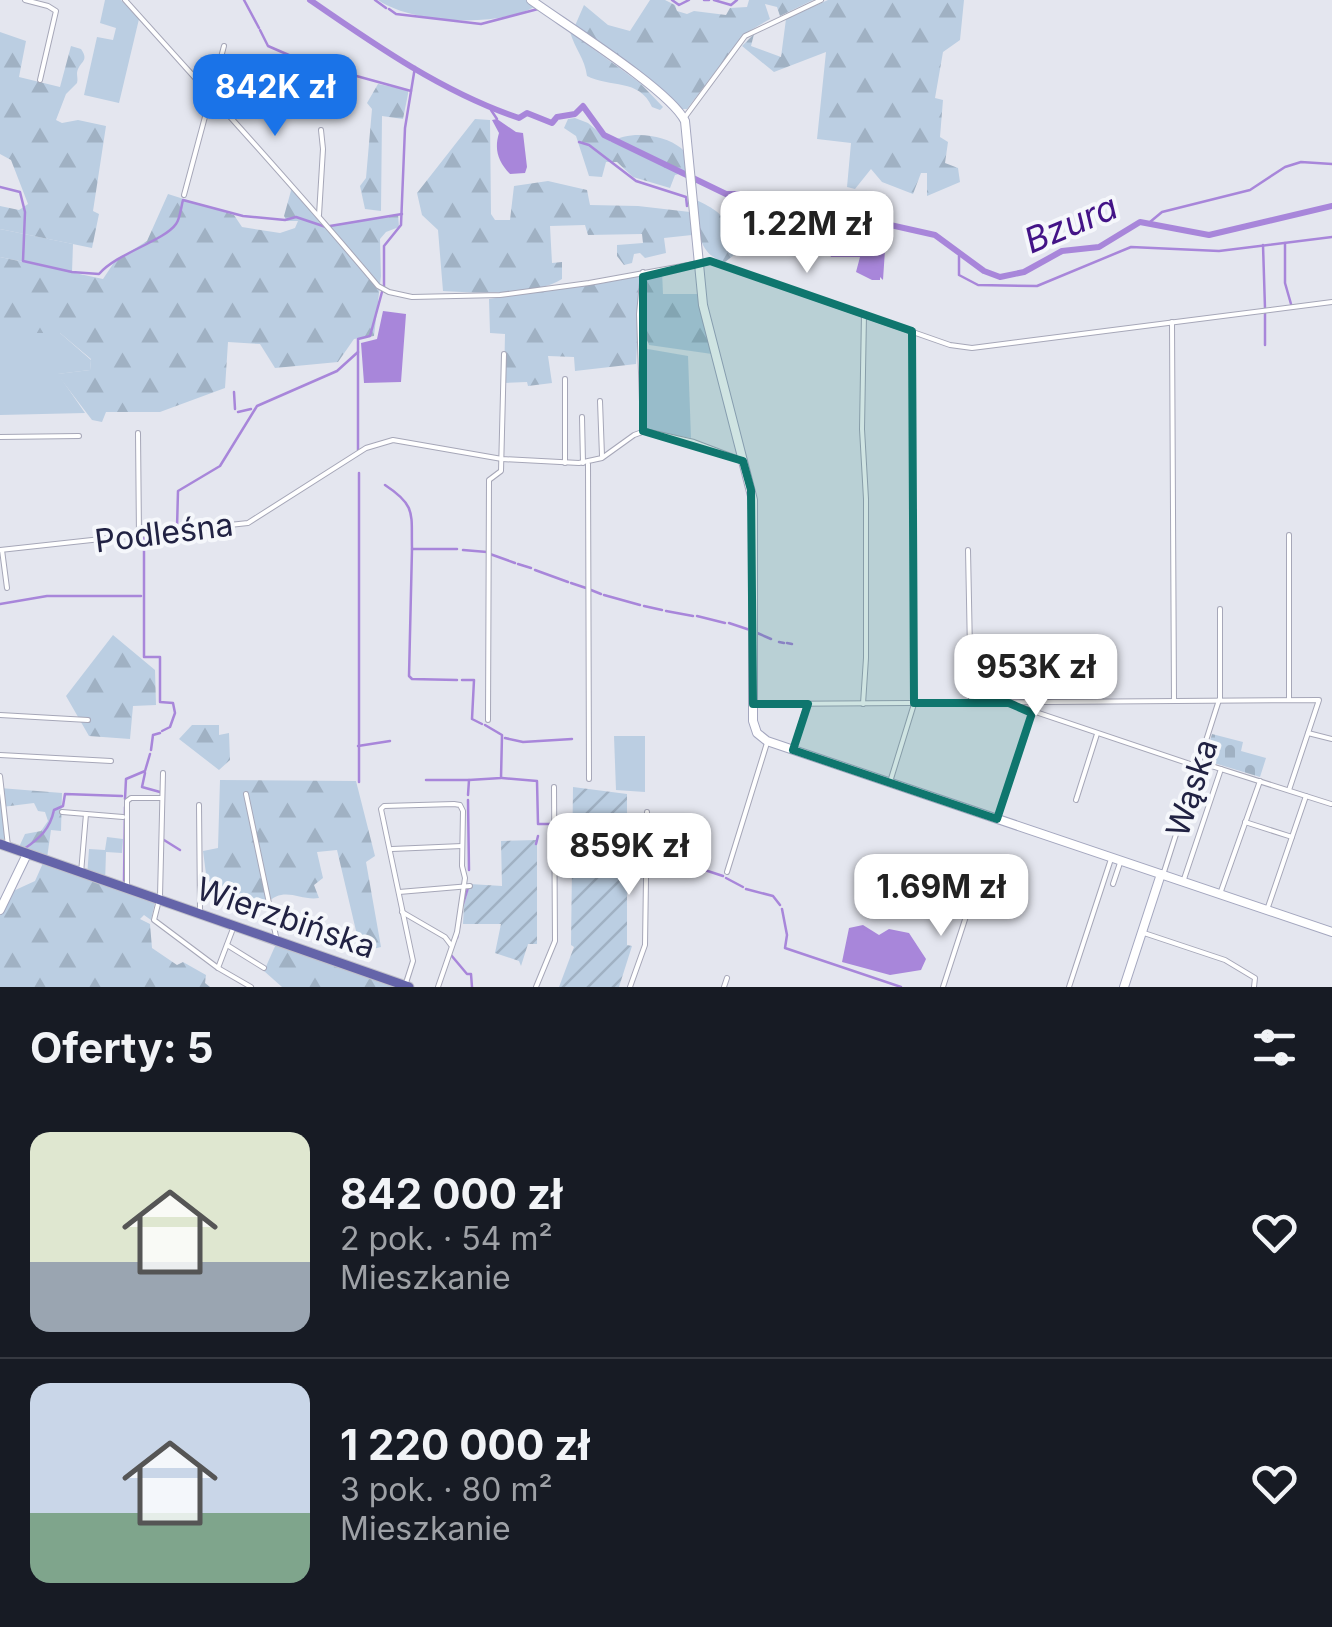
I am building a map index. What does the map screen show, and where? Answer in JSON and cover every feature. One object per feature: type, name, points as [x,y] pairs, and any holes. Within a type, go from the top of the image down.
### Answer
[{"type":"main road","name":"Wierzbińska","points":[[4,846],[407,986]]},
{"type":"street","points":[[25,0],[56,12],[40,80]]},
{"type":"street","points":[[124,0],[319,215],[378,286],[397,294],[500,295],[589,284],[697,262],[716,263],[950,344],[972,348],[1332,302]]},
{"type":"street","points":[[532,0],[652,88],[684,118],[707,326],[754,505],[756,730],[768,741],[793,750],[1332,932]]},
{"type":"street","points":[[684,118],[745,36],[821,0]]},
{"type":"street","points":[[184,195],[224,46]]},
{"type":"street","points":[[319,215],[321,130]]},
{"type":"street","points":[[643,272],[639,314],[642,431],[694,442],[743,461]]},
{"type":"street","points":[[863,704],[864,314]]},
{"type":"street","points":[[1172,322],[1174,701]]},
{"type":"street","points":[[890,782],[914,704],[912,331]]},
{"type":"street","points":[[488,720],[489,480],[500,474],[502,459],[504,354]]},
{"type":"street","points":[[564,378],[566,463]]},
{"type":"street","points":[[600,401],[602,458]]},
{"type":"street","points":[[582,417],[589,778]]},
{"type":"street","name":"Podleśna","points":[[1,550],[253,522],[366,448],[382,442],[406,440],[502,459],[585,463],[602,458],[642,431]]},
{"type":"street","points":[[138,433],[139,536]]},
{"type":"street","points":[[0,436],[79,436]]},
{"type":"street","points":[[1289,535],[1289,700]]},
{"type":"street","points":[[1,550],[7,588]]},
{"type":"street","points":[[968,550],[971,702]]},
{"type":"street","name":"Wąska","points":[[1162,874],[1220,700],[1220,609]]},
{"type":"street","points":[[1036,667],[1036,702]]},
{"type":"street","points":[[753,704],[1318,700],[1289,790]]},
{"type":"street","points":[[1009,703],[1097,734],[1332,803]]},
{"type":"street","points":[[793,750],[807,704]]},
{"type":"street","points":[[998,819],[1032,712]]},
{"type":"street","points":[[0,716],[88,720]]},
{"type":"street","points":[[1308,733],[1332,739]]},
{"type":"street","points":[[1076,800],[1097,734]]},
{"type":"street","points":[[727,872],[768,741]]},
{"type":"street","points":[[0,755],[111,760]]},
{"type":"street","points":[[1184,882],[1222,769]]},
{"type":"street","points":[[163,773],[155,923],[250,987]]},
{"type":"street","points":[[0,776],[4,846]]},
{"type":"street","points":[[1220,894],[1260,781]]},
{"type":"street","points":[[536,987],[555,942],[554,787]]},
{"type":"street","points":[[246,794],[277,941]]},
{"type":"street","points":[[1267,910],[1306,795]]},
{"type":"street","points":[[127,889],[127,801],[162,798]]},
{"type":"street","points":[[199,804],[200,914]]},
{"type":"street","points":[[407,986],[413,962],[380,810],[384,806],[460,805],[464,814],[462,846],[467,886],[438,987]]},
{"type":"street","points":[[62,812],[123,818]]},
{"type":"street","points":[[630,987],[644,945],[647,812]]},
{"type":"street","points":[[81,873],[86,814]]},
{"type":"street","points":[[1245,822],[1292,838]]},
{"type":"street","points":[[390,848],[462,846]]},
{"type":"street","points":[[0,910],[28,854]]},
{"type":"street","points":[[1113,884],[1116,859]]},
{"type":"street","points":[[1069,987],[1116,859]]},
{"type":"street","points":[[1124,987],[1162,874]]},
{"type":"street","points":[[398,892],[467,886]]},
{"type":"street","points":[[943,987],[971,901]]},
{"type":"street","points":[[402,912],[445,936],[452,946]]},
{"type":"street","points":[[218,968],[234,926]]},
{"type":"street","points":[[1142,932],[1225,960],[1256,979],[1254,987]]},
{"type":"street","points":[[227,945],[264,968]]},
{"type":"street","points":[[724,987],[727,978]]},
{"type":"highlighted area","points":[[710,261],[912,331],[914,703],[1009,703],[1032,713],[997,819],[793,750],[808,704],[753,704],[751,490],[743,461],[643,431],[643,277]]},
{"type":"green space","points":[[105,0],[121,0],[139,19],[119,103],[84,95],[97,37],[113,40],[116,28],[100,23]]},
{"type":"green space","points":[[378,0],[527,0],[536,6],[501,18],[456,20],[412,14]]},
{"type":"green space","points":[[650,0],[665,0],[687,14],[694,11],[726,15],[730,8],[747,7],[749,0],[813,0],[780,16],[777,7],[765,4],[770,19],[744,34],[687,109],[681,109],[574,28],[584,5],[608,25],[630,31]]},
{"type":"green space","points":[[828,0],[964,0],[960,40],[943,52],[935,98],[943,100],[940,137],[948,142],[945,163],[958,168],[960,182],[927,196],[927,173],[921,173],[913,194],[882,182],[871,169],[855,189],[847,187],[851,143],[817,139],[826,52],[774,72],[742,46],[754,34],[751,46],[781,57],[786,19]]},
{"type":"green space","points":[[0,32],[26,41],[19,77],[60,87],[71,46],[83,53],[77,83],[66,94],[56,120],[106,126],[93,211],[99,214],[92,248],[0,229],[0,206],[19,210],[28,204],[11,160],[0,154]]},
{"type":"green space","points":[[570,32],[640,83],[663,107],[652,107],[632,88],[587,76]]},
{"type":"green space","points":[[378,84],[408,90],[403,119],[382,116],[381,211],[365,209],[360,186],[366,178],[372,109],[367,103]]},
{"type":"green space","points":[[475,119],[490,120],[491,214],[495,220],[510,220],[514,186],[548,181],[587,190],[590,205],[690,212],[692,235],[664,238],[666,253],[645,258],[634,254],[632,263],[624,265],[617,256],[617,245],[643,243],[642,234],[588,235],[585,225],[550,226],[552,263],[562,262],[562,279],[521,291],[443,291],[438,230],[422,215],[417,193]]},
{"type":"green space","points":[[568,119],[588,123],[611,142],[637,135],[674,143],[685,153],[686,172],[675,175],[670,188],[633,177],[617,162],[606,162],[602,177],[589,176],[576,136],[564,128]]},
{"type":"green space","points":[[292,187],[326,226],[398,214],[399,227],[380,239],[381,276],[374,336],[354,339],[338,362],[275,368],[260,344],[228,342],[225,388],[160,412],[106,412],[102,422],[92,420],[57,374],[90,370],[91,359],[60,333],[0,333],[0,257],[103,279],[115,261],[147,241],[168,194],[234,215],[242,227],[280,233],[295,228],[298,221],[287,221],[284,216]]},
{"type":"green space","points":[[696,200],[716,211],[725,222],[734,255],[725,262],[704,246]]},
{"type":"green space","points":[[0,229],[73,244],[72,272],[0,257]]},
{"type":"green space","points":[[662,270],[663,294],[698,294],[712,354],[649,345],[640,323],[646,273]]},
{"type":"green space","points":[[641,275],[636,364],[575,371],[574,357],[548,356],[552,383],[504,383],[505,334],[490,333],[489,299]]},
{"type":"green space","points":[[0,333],[60,333],[91,360],[90,370],[58,374],[85,413],[0,415]]},
{"type":"green space","points":[[642,348],[688,356],[691,438],[649,430],[644,425]]},
{"type":"green space","points":[[113,635],[155,670],[156,705],[133,706],[130,739],[89,736],[66,696]]},
{"type":"green space","points":[[192,725],[219,725],[219,735],[229,733],[230,760],[219,770],[179,739]]},
{"type":"green space","points":[[1212,734],[1243,742],[1241,751],[1266,758],[1260,777],[1204,760]]},
{"type":"green space","points":[[614,736],[645,736],[645,792],[616,790]]},
{"type":"green space","points":[[220,780],[356,781],[375,856],[366,862],[381,947],[361,952],[337,850],[317,852],[323,878],[314,885],[319,898],[279,895],[266,904],[208,889],[203,851],[218,848]]},
{"type":"green space","points":[[573,787],[627,794],[627,945],[632,946],[619,987],[559,987],[574,947]]},
{"type":"green space","points":[[0,788],[62,793],[61,831],[51,830],[47,858],[19,847],[25,834],[41,831],[48,821],[45,812],[38,811],[34,803],[2,807],[5,843],[0,841]]},
{"type":"green space","points":[[107,837],[123,839],[122,853],[106,852],[105,884],[155,902],[151,920],[144,915],[140,919],[150,924],[152,948],[177,965],[183,962],[206,975],[205,983],[210,987],[0,987],[0,915],[11,892],[35,881],[43,863],[87,877],[89,849],[105,850]]},
{"type":"green space","points":[[537,840],[537,944],[528,944],[521,966],[519,961],[495,953],[501,924],[463,924],[464,905],[470,884],[502,886],[501,841]]},
{"type":"green space","points":[[276,944],[398,987],[282,987],[264,971]]},
{"type":"shaded area","points":[[492,120],[523,133],[525,173],[510,174],[500,160],[499,133]]},
{"type":"shaded area","points":[[843,219],[852,223],[853,237],[856,222],[886,230],[884,241],[855,240],[853,247],[885,250],[883,280],[872,280],[856,272],[860,257],[831,257],[821,234]]},
{"type":"shaded area","points":[[383,311],[406,314],[401,382],[364,383],[361,343],[377,339]]},
{"type":"shaded area","points":[[863,925],[879,935],[889,929],[909,933],[926,959],[921,970],[890,975],[842,962],[849,928]]},
{"type":"waterway","points":[[244,0],[259,28]]},
{"type":"waterway","name":"Bzura","points":[[310,0],[411,66],[491,108],[519,118],[527,113],[552,123],[557,117],[575,114],[583,106],[604,135],[726,194],[752,194],[935,235],[984,271],[1000,277],[1024,272],[1062,251],[1099,247],[1140,222],[1209,235],[1332,206]]},
{"type":"waterway","points":[[375,0],[386,8]]},
{"type":"waterway","points":[[672,0],[679,5],[689,0]]},
{"type":"waterway","points":[[704,0],[709,0]]},
{"type":"waterway","points":[[714,0],[731,5],[737,0]]},
{"type":"waterway","points":[[389,9],[396,14],[481,24],[538,9]]},
{"type":"waterway","points":[[260,30],[268,46],[298,59]]},
{"type":"waterway","points":[[301,60],[328,68]]},
{"type":"waterway","points":[[384,287],[384,246],[401,225],[405,128],[415,67]]},
{"type":"waterway","points":[[331,69],[411,91]]},
{"type":"waterway","name":"Bzura","points":[[491,110],[497,119]]},
{"type":"waterway","points":[[579,142],[589,145],[636,181],[686,197],[687,206]]},
{"type":"waterway","points":[[1150,222],[1162,212],[1250,190],[1285,167],[1301,162],[1332,164]]},
{"type":"waterway","points":[[0,187],[20,192],[25,212],[23,261],[72,272],[99,274],[161,236],[177,222],[183,200],[243,216],[285,220],[296,217],[326,227]]},
{"type":"waterway","points":[[330,226],[402,214]]},
{"type":"waterway","points":[[959,256],[959,275],[978,285],[1037,286],[1131,247],[1219,251],[1332,237]]},
{"type":"waterway","points":[[1285,243],[1285,283],[1291,304]]},
{"type":"waterway","points":[[1263,245],[1265,308]]},
{"type":"waterway","points":[[358,450],[358,339],[370,336],[382,292]]},
{"type":"waterway","points":[[1265,313],[1265,345]]},
{"type":"waterway","points":[[177,528],[178,491],[220,466],[257,406],[337,371],[358,352]]},
{"type":"waterway","points":[[234,392],[235,409]]},
{"type":"waterway","points":[[238,412],[251,409]]},
{"type":"waterway","points":[[359,473],[359,782]]},
{"type":"waterway","points":[[385,485],[403,499],[410,512],[412,549],[457,549]]},
{"type":"waterway","points":[[158,535],[144,537],[144,657],[160,657],[160,702],[173,703],[175,713],[170,727],[162,731]]},
{"type":"waterway","points":[[412,549],[409,676],[457,680]]},
{"type":"waterway","points":[[463,550],[487,552]]},
{"type":"waterway","points":[[490,554],[515,563]]},
{"type":"waterway","points":[[518,564],[531,568]]},
{"type":"waterway","points":[[535,570],[568,582]]},
{"type":"waterway","points":[[571,583],[586,588]]},
{"type":"waterway","points":[[591,590],[601,594]]},
{"type":"waterway","points":[[604,595],[640,605]]},
{"type":"waterway","points":[[0,604],[47,596],[141,596]]},
{"type":"waterway","points":[[644,606],[662,610]]},
{"type":"waterway","points":[[666,611],[693,616]]},
{"type":"waterway","points":[[697,616],[725,623]]},
{"type":"waterway","points":[[729,623],[750,630]]},
{"type":"waterway","points":[[755,632],[771,639]]},
{"type":"waterway","points":[[779,642],[784,643]]},
{"type":"waterway","points":[[787,643],[792,644]]},
{"type":"waterway","points":[[462,680],[474,680],[472,719],[482,724]]},
{"type":"waterway","points":[[468,795],[469,780],[501,778],[502,735],[485,725]]},
{"type":"waterway","points":[[151,750],[153,735],[160,733]]},
{"type":"waterway","points":[[505,738],[523,742],[572,739]]},
{"type":"waterway","points":[[358,746],[390,741]]},
{"type":"waterway","points":[[125,799],[126,779],[145,771],[150,754]]},
{"type":"waterway","points":[[145,773],[142,787],[160,792]]},
{"type":"waterway","points":[[502,778],[537,781],[538,824],[552,824]]},
{"type":"waterway","points":[[426,780],[469,780]]},
{"type":"waterway","points":[[24,849],[44,832],[54,810],[63,806],[65,794],[122,796]]},
{"type":"waterway","points":[[468,800],[469,870]]},
{"type":"waterway","points":[[124,881],[125,807]]},
{"type":"waterway","points":[[558,829],[581,839]]},
{"type":"waterway","points":[[536,844],[538,836]]},
{"type":"waterway","points":[[164,840],[180,850]]},
{"type":"waterway","points":[[583,840],[602,850],[615,848]]},
{"type":"waterway","points":[[618,848],[639,849]]},
{"type":"waterway","points":[[650,852],[662,856]]},
{"type":"waterway","points":[[665,857],[723,876]]},
{"type":"waterway","points":[[726,878],[743,887]]},
{"type":"waterway","points":[[463,904],[468,888]]},
{"type":"waterway","points":[[746,889],[773,896],[780,905]]},
{"type":"waterway","points":[[782,909],[785,948],[901,987]]},
{"type":"waterway","points":[[457,938],[460,922]]},
{"type":"waterway","points":[[451,955],[471,974],[472,987]]}]
